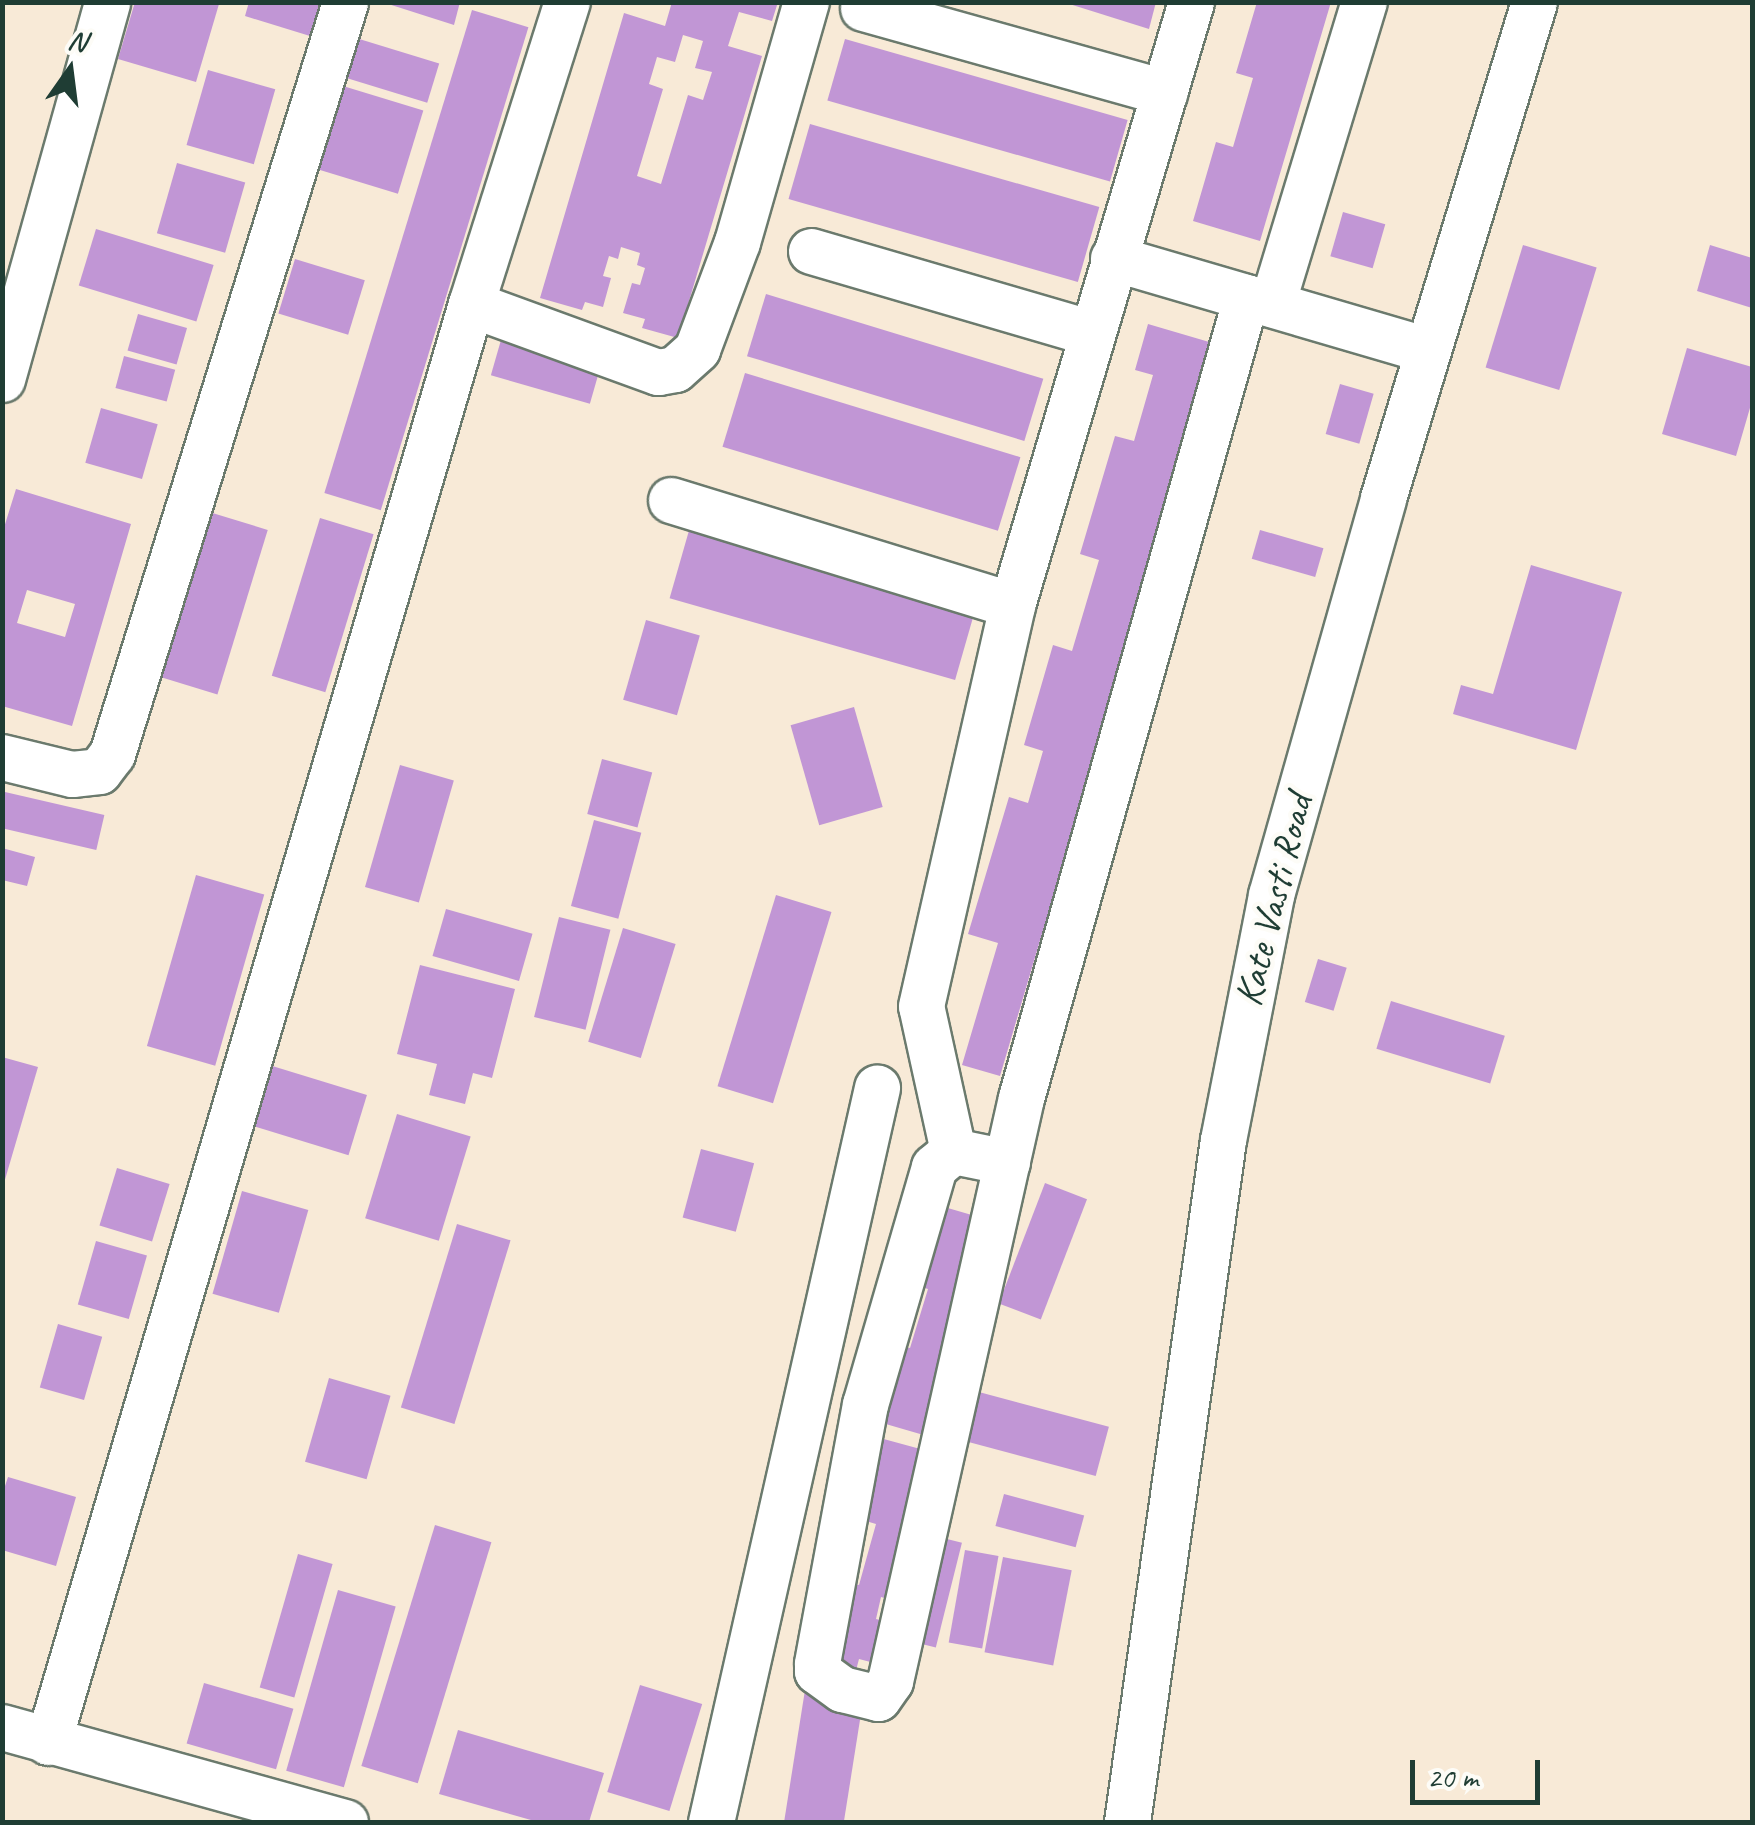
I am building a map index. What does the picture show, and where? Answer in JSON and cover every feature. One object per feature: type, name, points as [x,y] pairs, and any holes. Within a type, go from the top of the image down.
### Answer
[{"type":"street","points":[[2,379],[107,2]]},
{"type":"street","points":[[2,756],[72,774],[99,771],[112,754],[345,2]]},
{"type":"street","points":[[48,1742],[471,304],[567,2]]},
{"type":"street","points":[[471,304],[658,372],[675,370],[696,350],[737,242],[806,2]]},
{"type":"street","points":[[954,1150],[922,1006],[1012,605],[1191,2]]},
{"type":"street","points":[[954,1150],[934,1168],[865,1404],[816,1671],[842,1689],[878,1698],[890,1680],[1006,1162],[1259,300],[1364,2]]},
{"type":"street","name":"Kate Vasti Road","points":[[1127,1822],[1241,1030],[1270,895],[1534,2]]},
{"type":"street","points":[[863,8],[1164,92]]},
{"type":"street","points":[[812,251],[1091,333]]},
{"type":"street","points":[[1114,258],[1428,350]]},
{"type":"street","points":[[671,500],[1012,605]]},
{"type":"street","points":[[712,1822],[878,1088]]},
{"type":"street","points":[[954,1150],[1006,1162]]},
{"type":"street","points":[[2,1728],[345,1822]]},
{"type":"building","points":[[135,2],[219,4],[196,82],[118,59]]},
{"type":"building","points":[[249,2],[321,2],[310,36],[245,16]]},
{"type":"building","points":[[382,2],[460,2],[454,25]]},
{"type":"building","points":[[672,2],[778,2],[772,21],[739,12],[728,46],[762,56],[678,338],[642,328],[645,319],[623,313],[632,283],[640,285],[645,268],[637,265],[640,253],[621,247],[618,259],[609,256],[603,276],[611,278],[603,307],[585,302],[582,310],[540,298],[624,13],[665,26]],"holes":[[[683,35],[703,41],[695,68],[712,72],[703,100],[688,95],[661,184],[637,176],[663,89],[649,84],[657,57],[675,62]]]},
{"type":"building","points":[[1063,2],[1156,2],[1149,29]]},
{"type":"building","points":[[1257,2],[1331,2],[1260,241],[1193,221],[1216,142],[1233,147],[1253,78],[1236,73]]},
{"type":"building","points":[[472,10],[528,27],[381,510],[324,493]]},
{"type":"building","points":[[356,38],[439,63],[427,103],[344,77]]},
{"type":"building","points":[[845,39],[1128,120],[1110,182],[827,101]]},
{"type":"building","points":[[208,70],[275,89],[254,164],[187,145]]},
{"type":"building","points":[[343,86],[423,111],[398,194],[318,169]]},
{"type":"building","points":[[810,124],[1099,207],[1078,282],[789,199]]},
{"type":"building","points":[[177,163],[245,183],[225,253],[157,233]]},
{"type":"building","points":[[1343,212],[1385,224],[1373,268],[1330,256]]},
{"type":"building","points":[[96,229],[214,265],[196,321],[79,285]]},
{"type":"building","points":[[1523,245],[1597,268],[1559,390],[1486,367]]},
{"type":"building","points":[[1710,245],[1752,258],[1752,308],[1697,291]]},
{"type":"building","points":[[295,259],[365,280],[348,335],[278,314]]},
{"type":"building","points":[[766,294],[1043,379],[1024,441],[747,356]]},
{"type":"building","points":[[138,314],[187,328],[177,365],[128,351]]},
{"type":"building","points":[[1148,324],[1216,344],[1000,1076],[962,1065],[998,943],[968,934],[1009,797],[1028,803],[1043,751],[1024,745],[1053,645],[1072,651],[1099,560],[1080,554],[1115,436],[1134,441],[1153,375],[1135,370]]},
{"type":"building","points":[[503,333],[602,361],[590,404],[491,375]]},
{"type":"building","points":[[1687,348],[1752,367],[1752,401],[1736,456],[1662,434]]},
{"type":"building","points":[[124,356],[175,370],[167,402],[115,388]]},
{"type":"building","points":[[745,373],[1020,457],[998,531],[722,447]]},
{"type":"building","points":[[1340,384],[1374,394],[1359,444],[1326,434]]},
{"type":"building","points":[[101,408],[158,424],[142,479],[85,463]]},
{"type":"building","points":[[16,489],[131,524],[72,726],[2,706],[2,534]],"holes":[[[27,590],[75,604],[65,637],[17,623]]]},
{"type":"building","points":[[196,508],[268,530],[217,694],[146,672]]},
{"type":"building","points":[[320,518],[374,534],[325,692],[272,676]]},
{"type":"building","points":[[690,527],[975,609],[955,680],[670,598]]},
{"type":"building","points":[[1260,530],[1323,548],[1315,577],[1252,559]]},
{"type":"building","points":[[1531,565],[1622,592],[1576,750],[1453,714],[1461,685],[1493,694]]},
{"type":"building","points":[[646,620],[700,635],[677,715],[623,700]]},
{"type":"building","points":[[854,707],[883,807],[819,825],[791,725]]},
{"type":"building","points":[[602,759],[652,772],[637,828],[587,814]]},
{"type":"building","points":[[400,765],[454,780],[419,903],[365,887]]},
{"type":"building","points":[[5,792],[104,815],[96,850],[2,828]]},
{"type":"building","points":[[594,820],[641,833],[618,919],[571,906]]},
{"type":"building","points":[[2,848],[35,857],[27,886],[2,880]]},
{"type":"building","points":[[196,875],[264,895],[215,1066],[147,1046]]},
{"type":"building","points":[[776,895],[831,912],[773,1103],[718,1086]]},
{"type":"building","points":[[446,909],[533,934],[519,981],[432,956]]},
{"type":"building","points":[[559,917],[610,930],[586,1030],[534,1017]]},
{"type":"building","points":[[623,928],[676,944],[641,1058],[588,1042]]},
{"type":"building","points":[[1318,959],[1347,968],[1334,1011],[1305,1002]]},
{"type":"building","points":[[420,965],[515,989],[492,1078],[473,1073],[465,1104],[429,1095],[437,1064],[397,1054]]},
{"type":"building","points":[[1391,1001],[1505,1036],[1490,1084],[1376,1049]]},
{"type":"building","points":[[2,1057],[38,1067],[4,1183],[2,1183]]},
{"type":"building","points":[[256,1061],[367,1095],[349,1155],[238,1121]]},
{"type":"building","points":[[397,1114],[471,1137],[439,1241],[365,1218]]},
{"type":"building","points":[[701,1149],[754,1163],[736,1232],[683,1218]]},
{"type":"building","points":[[117,1168],[170,1184],[152,1241],[99,1225]]},
{"type":"building","points":[[1045,1183],[1087,1199],[1041,1320],[999,1303]]},
{"type":"building","points":[[242,1191],[308,1210],[279,1313],[213,1294]]},
{"type":"building","points":[[934,1204],[989,1220],[927,1436],[872,1420],[894,1344],[910,1348],[928,1289],[911,1284]]},
{"type":"building","points":[[457,1224],[511,1240],[454,1424],[401,1408]]},
{"type":"building","points":[[96,1241],[147,1256],[129,1319],[78,1304]]},
{"type":"building","points":[[58,1324],[102,1337],[84,1400],[40,1387]]},
{"type":"building","points":[[329,1378],[391,1396],[367,1479],[305,1462]]},
{"type":"building","points":[[964,1388],[1109,1427],[1096,1476],[951,1437]]},
{"type":"building","points":[[880,1438],[924,1450],[902,1523],[919,1528],[899,1602],[881,1597],[876,1619],[893,1623],[882,1665],[859,1659],[854,1678],[818,1669],[842,1580],[859,1585],[876,1524],[859,1519]]},
{"type":"building","points":[[8,1477],[76,1497],[56,1566],[2,1550],[2,1495]]},
{"type":"building","points":[[1004,1494],[1084,1515],[1076,1547],[995,1526]]},
{"type":"building","points":[[435,1525],[491,1542],[418,1783],[361,1766]]},
{"type":"building","points":[[927,1534],[962,1543],[936,1648],[901,1639]]},
{"type":"building","points":[[965,1550],[998,1556],[982,1648],[949,1643]]},
{"type":"building","points":[[298,1554],[333,1564],[294,1698],[260,1688]]},
{"type":"building","points":[[1003,1557],[1072,1570],[1053,1666],[984,1652]]},
{"type":"building","points":[[338,1590],[396,1607],[344,1787],[286,1771]]},
{"type":"building","points":[[204,1683],[293,1709],[276,1769],[187,1744]]},
{"type":"building","points":[[640,1685],[702,1704],[669,1811],[607,1792]]},
{"type":"building","points":[[805,1690],[863,1699],[844,1822],[784,1822]]},
{"type":"building","points":[[458,1730],[604,1773],[589,1822],[538,1822],[439,1794]]}]
